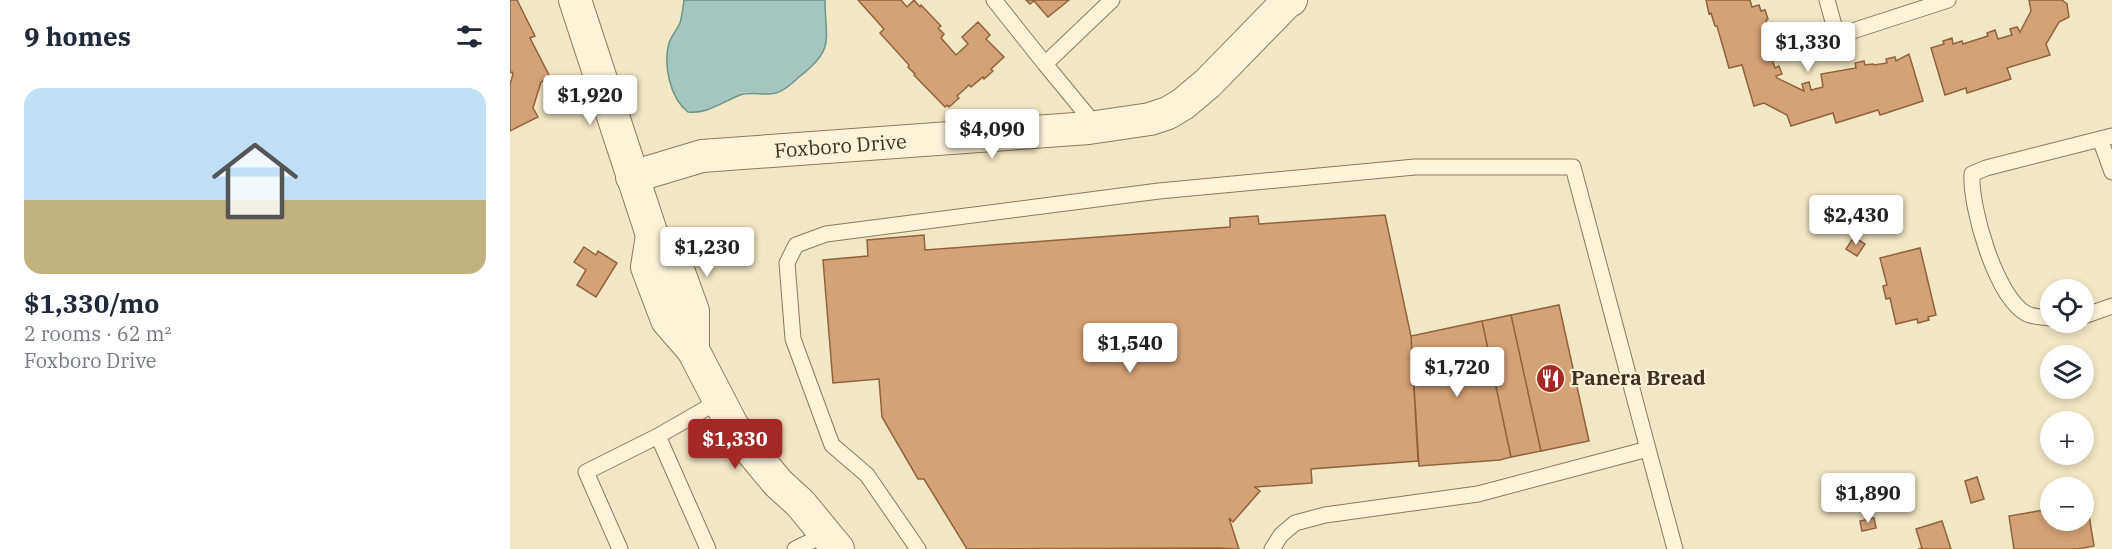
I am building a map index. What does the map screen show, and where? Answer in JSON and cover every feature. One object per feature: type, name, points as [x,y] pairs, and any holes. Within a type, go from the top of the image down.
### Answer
[{"type":"street","points":[[575,0],[652,235],[674,256],[693,311],[693,350],[732,425],[778,483],[800,503],[832,542]]},
{"type":"street","name":"Foxboro Drive","points":[[632,177],[702,156],[1089,128],[1150,119],[1184,104],[1208,83],[1288,0]]},
{"type":"lane","points":[[994,0],[1088,115],[1089,128]]},
{"type":"lane","points":[[1046,63],[1112,0]]},
{"type":"lane","points":[[1827,0],[1837,36],[1948,0]]},
{"type":"lane","points":[[2040,317],[2028,315],[2012,301],[1990,262],[1971,189],[1972,174],[1998,165],[2106,138],[2112,172]]},
{"type":"lane","points":[[918,549],[867,475],[832,445],[793,339],[787,263],[796,245],[826,234],[1159,191],[1415,168],[1573,166],[1675,549]]},
{"type":"lane","points":[[2094,312],[2112,306]]},
{"type":"lane","points":[[620,549],[586,472],[658,436],[719,401]]},
{"type":"lane","points":[[658,436],[708,549]]},
{"type":"lane","points":[[1272,549],[1281,535],[1295,523],[1325,515],[1478,494],[1648,449]]},
{"type":"lane","points":[[795,549],[832,542]]},
{"type":"water","points":[[684,0],[825,0],[826,43],[819,59],[780,92],[740,95],[702,111],[688,112],[672,90],[667,61],[669,43],[680,23]]},
{"type":"building","points":[[510,0],[517,0],[535,36],[530,38],[550,77],[541,82],[533,108],[538,117],[510,131],[510,85],[513,74],[510,73]]},
{"type":"building","points":[[858,0],[901,0],[907,7],[914,0],[941,26],[938,28],[944,34],[941,38],[956,55],[968,44],[962,37],[978,22],[990,35],[986,39],[1004,57],[984,79],[983,77],[971,87],[969,85],[957,96],[959,98],[949,107],[947,105],[945,107],[914,75],[909,65],[880,33],[884,29]]},
{"type":"building","points":[[1026,0],[1069,0],[1048,17],[1034,1],[1030,4]]},
{"type":"building","points":[[1706,0],[1750,0],[1752,7],[1759,5],[1761,11],[1765,10],[1768,19],[1766,20],[1779,53],[1771,56],[1775,68],[1779,66],[1782,74],[1776,76],[1804,91],[1802,84],[1809,82],[1811,90],[1823,87],[1821,74],[1856,68],[1855,63],[1864,61],[1865,65],[1874,65],[1887,63],[1886,59],[1895,57],[1896,61],[1909,54],[1923,101],[1880,115],[1878,110],[1836,123],[1833,113],[1791,126],[1787,115],[1764,103],[1754,106],[1742,65],[1729,68],[1717,26],[1715,26],[1711,13],[1709,14]]},
{"type":"building","points":[[2029,0],[2062,0],[2067,4],[2069,17],[2059,22],[2046,44],[2050,55],[2007,68],[2011,79],[1967,93],[1966,88],[1945,95],[1931,48],[1944,44],[1943,41],[1952,38],[1953,44],[1962,41],[1963,44],[1988,36],[1987,33],[1995,30],[1998,39],[2012,35],[2010,29],[2017,27],[2020,32],[2031,11]]},
{"type":"building","points":[[1385,215],[1411,336],[1418,461],[1311,469],[1312,483],[1255,487],[1260,491],[1233,522],[1229,518],[1239,549],[967,549],[924,479],[918,479],[882,417],[879,379],[833,383],[823,260],[868,256],[867,240],[924,235],[925,250],[1230,227],[1230,218],[1258,216],[1259,224]]},
{"type":"building","points":[[1854,237],[1865,244],[1857,256],[1846,249]]},
{"type":"building","points":[[584,247],[596,255],[598,251],[617,263],[596,297],[577,285],[586,270],[574,262]]},
{"type":"building","points":[[1920,248],[1936,315],[1918,323],[1917,319],[1896,324],[1890,298],[1886,299],[1883,286],[1887,285],[1880,258]]},
{"type":"building","name":"Panera Bread","points":[[1559,305],[1589,441],[1541,451],[1511,315]]},
{"type":"building","points":[[1511,315],[1541,451],[1511,457],[1482,321]]},
{"type":"building","points":[[1482,321],[1511,457],[1500,460],[1419,466],[1411,336]]},
{"type":"building","points":[[1977,477],[1984,499],[1971,503],[1965,481]]},
{"type":"building","points":[[2040,511],[2040,531],[2092,531],[2094,546],[2078,549],[2014,549],[2009,516]]},
{"type":"building","points":[[1874,518],[1876,528],[1862,531],[1860,521]]},
{"type":"building","points":[[1942,521],[1951,549],[1918,549],[1922,548],[1916,529]]},
{"type":"place","name":"Panera Bread","points":[[1550,378]]}]
